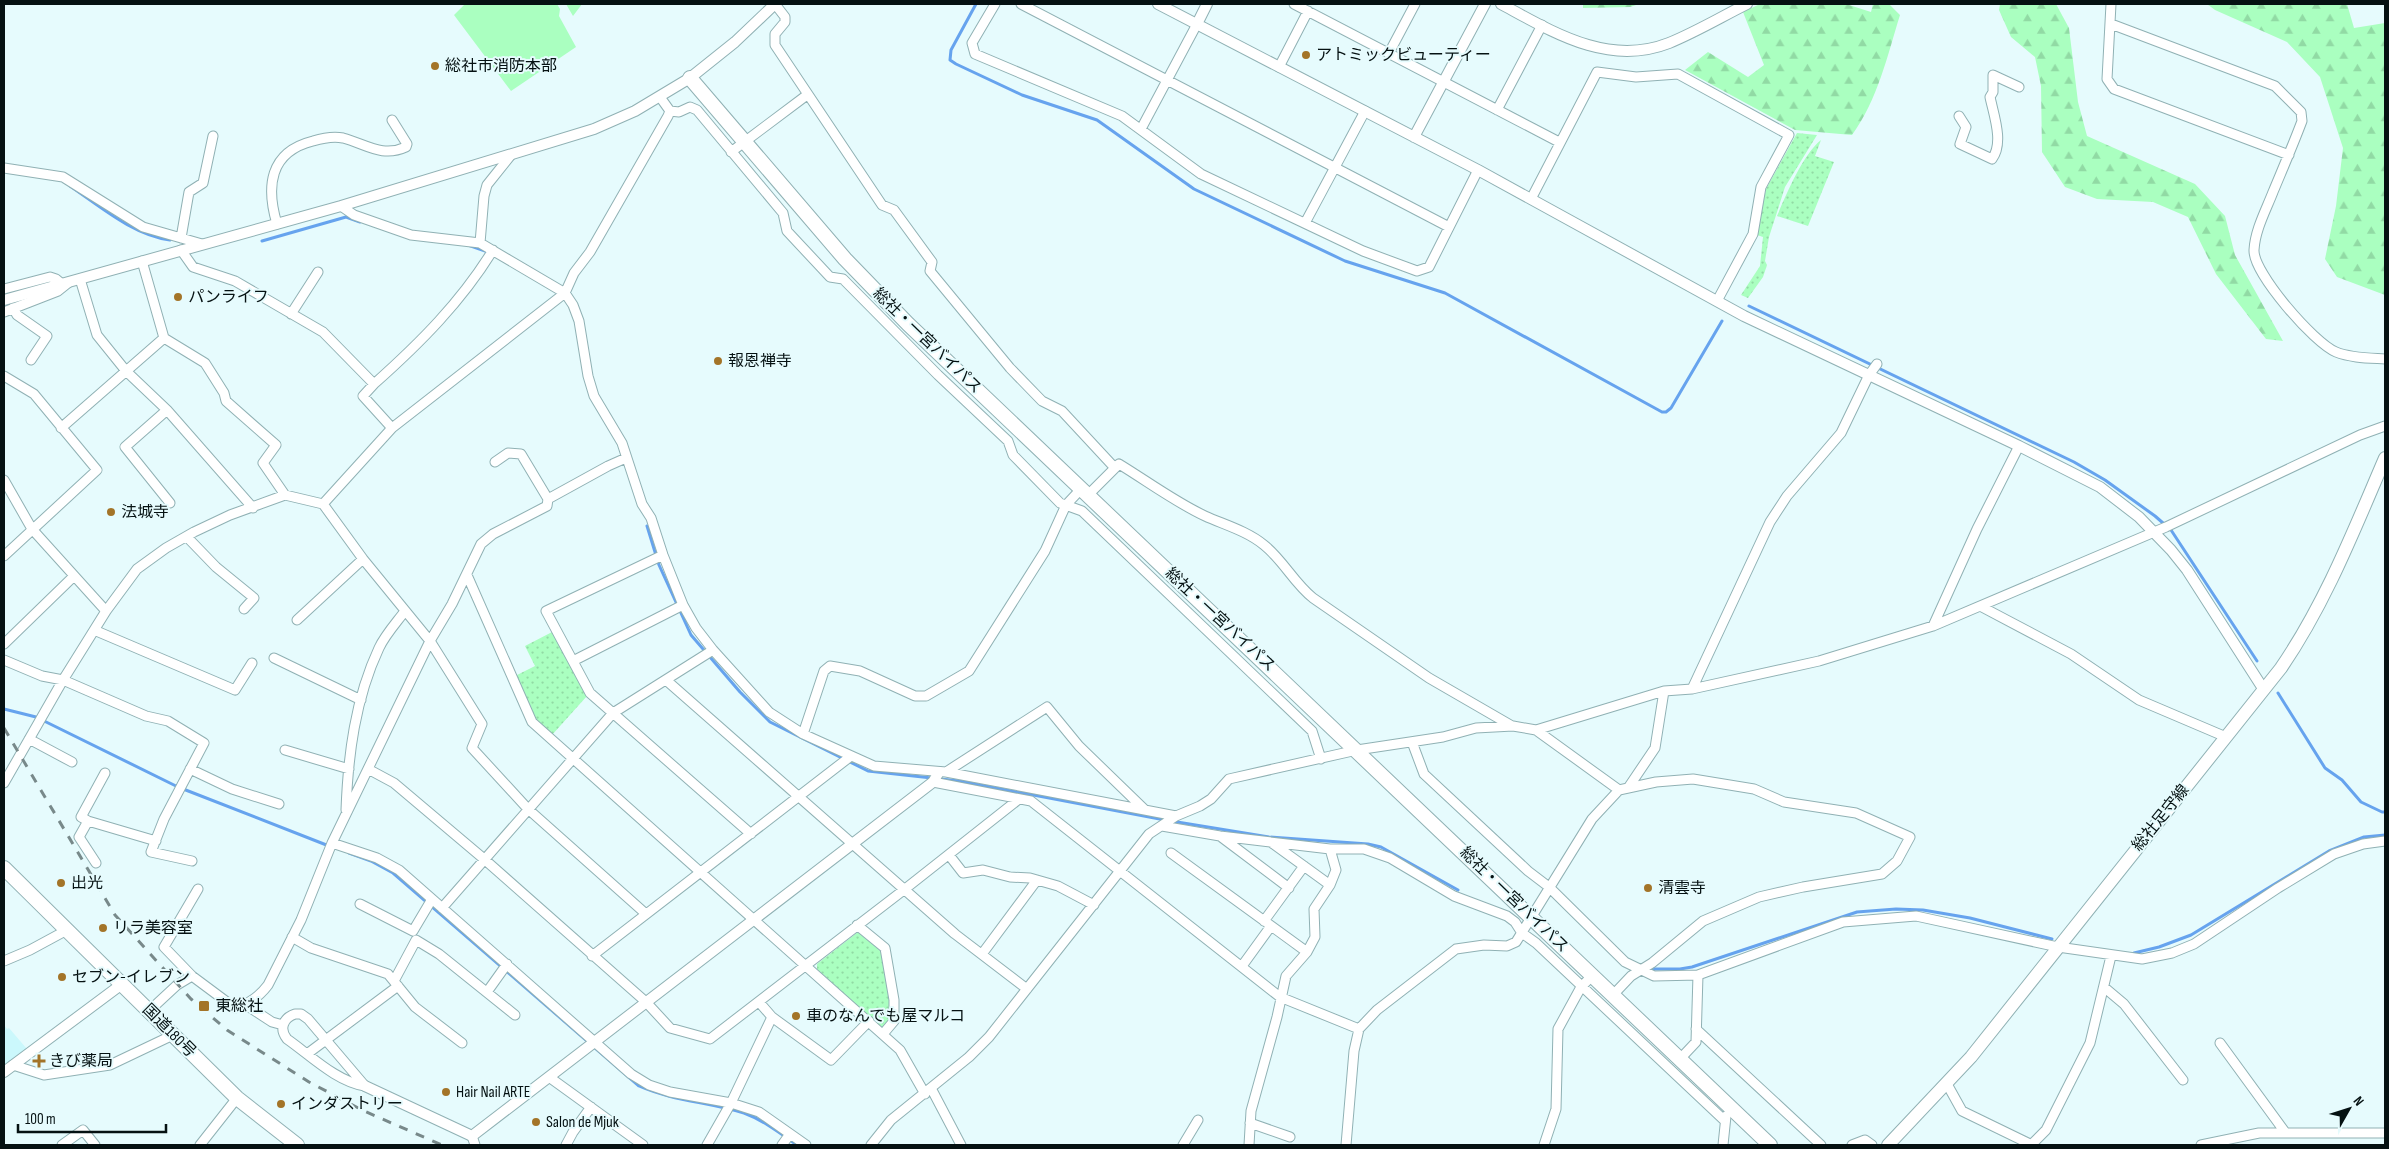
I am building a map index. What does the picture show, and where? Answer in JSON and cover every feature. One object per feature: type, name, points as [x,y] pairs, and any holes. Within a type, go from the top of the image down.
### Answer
[{"type":"highway","name":"総社・一宮バイパス","points":[[690,78],[844,260],[908,324],[1532,916],[1680,1059],[1727,1114],[1770,1145]]},
{"type":"highway","name":"国道180号","points":[[4,868],[237,1098],[297,1145]]},
{"type":"main road","name":"総社足守線","points":[[1888,1145],[1947,1084],[2264,690],[2300,641],[2319,608],[2384,464]]},
{"type":"street","points":[[4,300],[342,206],[594,129],[660,97],[690,78],[735,42],[775,4],[786,17],[785,22],[775,34],[776,45],[807,95],[882,205],[894,210],[932,262],[930,271],[980,333],[1042,400],[1062,411],[1114,467]]},
{"type":"street","points":[[995,4],[972,43],[975,54],[1122,116],[1201,174],[1363,251],[1416,271],[1429,267],[1478,170]]},
{"type":"street","points":[[1021,4],[1449,227]]},
{"type":"street","points":[[1158,4],[1478,170],[1744,316],[1873,369],[2100,487],[2139,517],[2186,570],[2264,690]]},
{"type":"street","points":[[1140,129],[1208,4]]},
{"type":"street","points":[[1294,4],[1559,142]]},
{"type":"street","points":[[1389,53],[1415,4]]},
{"type":"street","points":[[1414,137],[1485,4]]},
{"type":"street","points":[[1501,4],[1542,26],[1584,45],[1610,51],[1632,51],[1669,43],[1747,4]]},
{"type":"street","points":[[2111,4],[2107,79],[2114,89],[2289,154]]},
{"type":"street","points":[[1279,67],[1308,11]]},
{"type":"street","points":[[2111,24],[2275,86],[2301,112],[2302,121],[2261,221],[2254,248],[2254,260],[2264,278],[2309,332],[2323,345],[2336,352],[2358,357],[2385,359]]},
{"type":"street","points":[[1497,110],[1542,26]]},
{"type":"street","points":[[1531,199],[1597,72],[1636,77],[1678,74],[1789,135],[1760,187],[1753,234],[1717,301]]},
{"type":"street","points":[[1959,116],[1966,127],[1960,144],[1992,159],[1997,153],[1998,144],[1990,98],[1993,92],[1993,75],[2019,87]]},
{"type":"street","points":[[731,152],[807,95]]},
{"type":"street","points":[[660,97],[670,111],[679,112],[690,107],[697,110],[783,213],[787,231],[830,277],[843,279],[938,375],[1008,441],[1013,455],[1060,503],[1082,511],[1312,731],[1320,759]]},
{"type":"street","points":[[323,504],[392,428],[564,293],[574,273],[590,252],[608,222],[670,111]]},
{"type":"street","points":[[1305,223],[1365,111]]},
{"type":"street","points":[[276,224],[271,205],[270,187],[278,166],[287,153],[298,145],[330,137],[343,138],[387,153],[398,151],[406,147],[407,144],[392,120]]},
{"type":"street","points":[[182,238],[189,192],[203,182],[213,136]]},
{"type":"street","points":[[480,243],[484,196],[487,185],[512,155]]},
{"type":"street","points":[[4,168],[63,177],[143,227],[202,244]]},
{"type":"street","points":[[342,206],[354,215],[411,235],[480,243],[492,252],[564,293],[573,305],[579,320],[588,376],[594,396],[618,436],[642,504],[651,518],[659,557],[680,607],[696,628],[708,654],[769,712],[847,760],[938,777],[1144,809],[1169,821],[1220,836],[1330,849],[1364,850],[1390,858],[1454,896],[1507,916],[1515,922],[1522,933],[1536,943],[1581,987],[1727,1114],[1723,1145]]},
{"type":"street","points":[[180,250],[193,267],[235,281],[323,332],[374,384]]},
{"type":"street","points":[[392,428],[363,396],[441,321],[470,287],[492,252]]},
{"type":"street","points":[[142,262],[164,338],[205,363],[224,393],[226,401],[276,445],[263,463],[285,495]]},
{"type":"street","points":[[291,314],[318,272]]},
{"type":"street","points":[[4,289],[50,277],[71,281]]},
{"type":"street","points":[[4,312],[58,291],[71,281]]},
{"type":"street","points":[[71,281],[97,335],[126,371],[167,410],[253,508]]},
{"type":"street","points":[[13,308],[17,315],[47,336],[31,360]]},
{"type":"street","points":[[61,428],[164,338]]},
{"type":"street","points":[[1692,689],[1770,522],[1787,496],[1841,433],[1873,369]]},
{"type":"street","points":[[4,376],[34,394],[97,470],[4,556]]},
{"type":"street","points":[[167,410],[125,447],[170,503]]},
{"type":"street","points":[[1536,730],[1664,691],[1692,689],[1819,661],[1934,626],[2169,526],[2360,435],[2385,426]]},
{"type":"street","points":[[1934,626],[1977,529],[2019,446]]},
{"type":"street","points":[[198,889],[164,947],[192,976],[234,1008],[246,1005],[261,994],[268,985],[292,937],[331,846],[368,769],[430,641],[467,575],[481,544],[493,534],[547,506],[548,499],[521,454],[508,453],[495,462]]},
{"type":"street","points":[[548,499],[626,458]]},
{"type":"street","points":[[803,734],[824,671],[830,666],[860,671],[915,696],[926,696],[969,671],[1045,551],[1066,505],[1119,464],[1204,515],[1237,529],[1263,544],[1273,553],[1301,588],[1314,598],[1429,678],[1512,726]]},
{"type":"street","points":[[4,480],[32,529],[106,611]]},
{"type":"street","points":[[4,783],[94,630],[137,569],[166,548],[187,536],[230,516],[285,495],[323,504],[363,559],[430,641],[482,724],[472,748],[528,810],[646,914]]},
{"type":"street","points":[[187,536],[216,568],[254,598],[244,609]]},
{"type":"street","points":[[659,557],[546,611],[590,693],[750,834]]},
{"type":"street","points":[[297,620],[363,559]]},
{"type":"street","points":[[467,575],[532,722],[754,920],[807,964],[900,1050],[961,1145]]},
{"type":"street","points":[[4,644],[74,576]]},
{"type":"street","points":[[572,661],[680,607]]},
{"type":"street","points":[[1982,607],[2071,654],[2139,700],[2226,737]]},
{"type":"street","points":[[346,816],[349,769],[361,700],[379,648],[405,611]]},
{"type":"street","points":[[94,630],[235,690],[252,663]]},
{"type":"street","points":[[442,908],[613,713],[708,654]]},
{"type":"street","points":[[274,658],[361,700]]},
{"type":"street","points":[[4,660],[42,676],[63,680],[146,716],[168,721],[204,742],[164,819],[151,852],[192,861]]},
{"type":"street","points":[[666,680],[906,890],[1027,989]]},
{"type":"street","points":[[1346,1145],[1354,1051],[1358,1029],[1377,1010],[1456,949],[1484,945],[1507,946],[1516,942],[1592,819],[1623,789],[1654,748],[1664,691]]},
{"type":"street","points":[[365,1086],[308,1019],[301,1014],[289,1016],[283,1025],[283,1032],[287,1039],[339,1076],[357,1085],[365,1086],[473,1141],[549,1076],[938,777],[1047,706],[1079,746],[1144,809]]},
{"type":"street","points":[[871,1145],[891,1120],[928,1091],[989,1037],[1149,834],[1169,821],[1200,806],[1229,779],[1357,750],[1412,742],[1476,728],[1512,726],[1536,730],[1623,789],[1656,782],[1693,779],[1754,789],[1784,802],[1856,813],[1910,837],[1897,861],[1882,874],[1804,887],[1759,897],[1703,921],[1640,970],[1613,995]]},
{"type":"street","points":[[29,739],[72,762]]},
{"type":"street","points":[[1412,742],[1424,774],[1528,871],[1549,887],[1625,962],[1654,976],[1698,975],[1843,922],[1884,917],[1916,916],[2058,947],[2142,959],[2172,953],[2194,944],[2334,854],[2363,844],[2385,841]]},
{"type":"street","points":[[285,750],[349,769]]},
{"type":"street","points":[[592,956],[847,760]]},
{"type":"street","points":[[190,769],[232,789],[279,804]]},
{"type":"street","points":[[368,769],[394,783],[484,859],[646,1002],[670,1028],[710,1039],[857,925],[906,890],[1019,799]]},
{"type":"street","points":[[105,772],[81,817],[156,841]]},
{"type":"street","points":[[938,777],[1031,801],[1280,997],[1358,1029]]},
{"type":"street","points":[[88,820],[79,837],[96,863]]},
{"type":"street","points":[[1220,836],[1289,888]]},
{"type":"street","points":[[1270,842],[1330,885]]},
{"type":"street","points":[[331,846],[388,863],[507,964],[591,1044],[631,1074],[649,1085],[670,1092],[731,1103],[759,1112],[806,1145]]},
{"type":"street","points":[[1249,1145],[1251,1111],[1286,976],[1307,952],[1315,937],[1314,909],[1330,885],[1336,870],[1330,849]]},
{"type":"street","points":[[1171,853],[1307,952]]},
{"type":"street","points":[[949,855],[963,873],[983,870],[1037,880],[1058,886],[1094,905]]},
{"type":"street","points":[[1242,966],[1304,866]]},
{"type":"street","points":[[982,954],[1037,880]]},
{"type":"street","points":[[360,904],[413,932],[432,899]]},
{"type":"street","points":[[857,925],[885,948],[894,1000],[894,1021],[883,1034]]},
{"type":"street","points":[[4,961],[30,950],[67,930]]},
{"type":"street","points":[[292,937],[311,948],[388,974],[415,1007],[462,1044]]},
{"type":"street","points":[[307,1054],[326,1042],[396,983],[416,940],[439,954],[516,1015]]},
{"type":"street","points":[[1947,1084],[1962,1111],[2031,1145],[2046,1130],[2090,1043],[2105,988],[2111,956]]},
{"type":"street","points":[[487,992],[507,964]]},
{"type":"street","points":[[1544,1145],[1556,1110],[1558,1028],[1581,987],[1592,975]]},
{"type":"street","points":[[1680,1059],[1696,1042],[1698,975]]},
{"type":"street","points":[[149,1011],[177,985],[192,976]]},
{"type":"street","points":[[4,1072],[122,984]]},
{"type":"street","points":[[2105,988],[2124,1004],[2183,1080]]},
{"type":"street","points":[[759,1002],[772,1017],[831,1060],[869,1021]]},
{"type":"street","points":[[246,1005],[272,1022],[283,1025]]},
{"type":"street","points":[[707,1145],[731,1103],[772,1017]]},
{"type":"street","points":[[1696,1029],[1820,1145]]},
{"type":"street","points":[[13,1065],[44,1075],[110,1065],[173,1035]]},
{"type":"street","points":[[2220,1043],[2285,1132]]},
{"type":"street","points":[[549,1076],[644,1145]]},
{"type":"street","points":[[200,1145],[237,1098]]},
{"type":"street","points":[[566,1145],[591,1107]]},
{"type":"street","points":[[1183,1145],[1198,1120]]},
{"type":"street","points":[[1250,1123],[1290,1137]]},
{"type":"street","points":[[62,1145],[83,1130],[96,1145]]},
{"type":"street","points":[[2201,1145],[2217,1144],[2259,1133],[2384,1131]]},
{"type":"street","points":[[782,1145],[790,1134]]},
{"type":"street","points":[[1852,1145],[1864,1140],[1872,1145]]},
{"type":"shaded area","points":[[4,1025],[7,1029],[9,1028],[27,1049],[4,1066]]},
{"type":"green space","points":[[465,4],[557,4],[560,9],[559,16],[576,47],[511,91],[454,15]]},
{"type":"green space","points":[[566,4],[582,4],[573,16]]},
{"type":"green space","points":[[1583,4],[1639,4],[1630,7],[1583,8]]},
{"type":"green space","points":[[1760,4],[1846,4],[1871,12],[1873,4],[1889,4],[1900,15],[1886,62],[1869,107],[1852,135],[1795,130],[1685,70],[1708,52],[1748,77],[1764,65],[1743,12]]},
{"type":"green space","points":[[2000,4],[2056,4],[2069,28],[2078,102],[2087,136],[2195,184],[2225,216],[2235,255],[2283,341],[2266,339],[2216,274],[2188,217],[2153,202],[2097,199],[2065,187],[2042,152],[2041,86],[2035,57],[2011,37],[1999,10]]},
{"type":"green space","points":[[2207,4],[2347,4],[2354,28],[2385,23],[2385,295],[2337,277],[2325,259],[2336,206],[2343,148],[2320,77],[2287,42],[2215,10]]},
{"type":"green space","points":[[1797,133],[1817,135],[1785,187],[1769,237],[1765,261],[1767,265],[1763,277],[1748,298],[1741,295],[1760,266],[1763,237],[1757,235],[1766,189]]},
{"type":"green space","points":[[1821,140],[1815,156],[1834,162],[1808,226],[1777,216],[1790,186],[1802,165],[1814,146]]},
{"type":"green space","points":[[554,631],[587,696],[552,735],[534,718],[513,677],[535,666],[525,646]]},
{"type":"green space","points":[[858,932],[882,952],[892,1001],[890,1020],[886,1028],[881,1028],[817,969],[817,964]]},
{"type":"waterway","points":[[976,4],[951,50],[950,60],[956,64],[1022,95],[1097,120],[1194,189],[1345,261],[1445,293],[1662,412],[1666,412],[1671,408],[1722,321]]},
{"type":"waterway","points":[[70,186],[130,226],[156,237],[170,240]]},
{"type":"waterway","points":[[262,241],[346,217],[360,222]]},
{"type":"waterway","points":[[468,245],[488,252]]},
{"type":"waterway","points":[[1749,306],[2074,462],[2105,480],[2171,530],[2257,661]]},
{"type":"waterway","points":[[647,526],[659,565],[691,635],[740,692],[770,722],[868,771],[959,781],[1165,820]]},
{"type":"waterway","points":[[2278,693],[2325,768],[2342,780],[2361,802],[2385,812]]},
{"type":"waterway","points":[[4,709],[36,717],[178,787],[329,846]]},
{"type":"waterway","points":[[1171,821],[1269,837],[1368,844],[1381,847],[1458,890]]},
{"type":"waterway","points":[[2134,953],[2159,947],[2191,935],[2329,851],[2364,837],[2385,835]]},
{"type":"waterway","points":[[349,853],[371,861],[393,873],[639,1086],[665,1095],[744,1113],[765,1123],[797,1145]]},
{"type":"waterway","points":[[1653,969],[1692,967],[1857,912],[1896,909],[1923,910],[1970,918],[2052,939]]},
{"type":"railway","points":[[4,728],[115,915],[191,999],[227,1030],[309,1082],[364,1111],[442,1145]]},
{"type":"place","name":"アトミックビューティー","points":[[1306,55]]},
{"type":"place","name":"総社市消防本部","points":[[435,66]]},
{"type":"place","name":"パンライフ","points":[[178,297]]},
{"type":"place","name":"報恩禅寺","points":[[718,361]]},
{"type":"place","name":"法城寺","points":[[111,512]]},
{"type":"place","name":"出光","points":[[61,883]]},
{"type":"place","name":"清雲寺","points":[[1648,888]]},
{"type":"place","name":"リラ美容室","points":[[103,928]]},
{"type":"place","name":"セブン-イレブン","points":[[62,977]]},
{"type":"place","name":"東総社","points":[[204,1006]]},
{"type":"place","name":"車のなんでも屋マルコ","points":[[796,1016]]},
{"type":"place","name":"きび薬局","points":[[39,1061]]},
{"type":"place","name":"Hair Nail ARTE","points":[[446,1092]]},
{"type":"place","name":"インダストリー","points":[[281,1104]]},
{"type":"place","name":"Salon de Mjuk","points":[[536,1122]]}]
